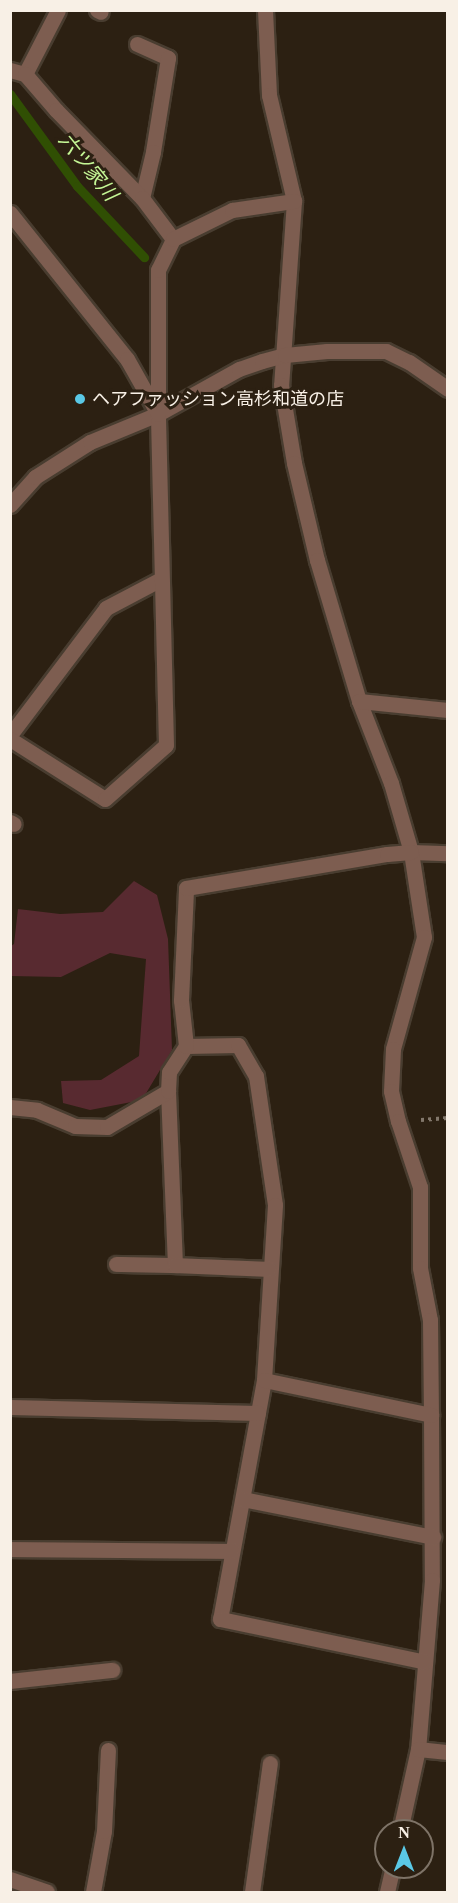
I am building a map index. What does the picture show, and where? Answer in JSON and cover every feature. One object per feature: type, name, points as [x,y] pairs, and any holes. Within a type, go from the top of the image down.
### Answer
[{"type":"street","points":[[58,10],[18,72],[142,198],[173,239]]},
{"type":"street","points":[[265,10],[269,94],[294,201],[287,272],[282,385],[294,463],[317,560],[359,701],[391,783],[411,852],[424,937],[393,1049],[391,1091],[398,1121],[420,1187],[420,1268],[430,1320],[432,1415],[433,1537],[425,1662],[418,1749],[403,1819]]},
{"type":"street","points":[[137,44],[168,58],[153,152],[142,198]]},
{"type":"street","points":[[161,579],[106,608],[10,737],[105,799],[166,745],[158,414],[158,270],[173,239],[232,210],[294,201]]},
{"type":"street","points":[[10,213],[127,359],[158,414]]},
{"type":"street","points":[[10,505],[35,477],[90,442],[158,414],[239,369],[285,355],[327,351],[386,351],[409,362],[447,389]]},
{"type":"street","points":[[359,701],[447,710]]},
{"type":"street","points":[[174,1265],[168,1091],[169,1072],[186,1046],[181,1000],[186,888],[387,854],[447,853]]},
{"type":"street","points":[[186,1046],[238,1045],[256,1076],[275,1205],[269,1269],[264,1380],[220,1619],[425,1662]]},
{"type":"street","points":[[10,1107],[37,1110],[75,1126],[107,1127],[168,1091]]},
{"type":"street","points":[[116,1264],[269,1269]]},
{"type":"street","points":[[264,1380],[432,1415]]},
{"type":"street","points":[[10,1407],[258,1413]]},
{"type":"street","points":[[243,1499],[433,1537]]},
{"type":"street","points":[[10,1549],[231,1551]]},
{"type":"street","points":[[10,1681],[112,1670]]},
{"type":"street","points":[[418,1749],[447,1752]]},
{"type":"street","points":[[93,1893],[104,1831],[108,1750]]},
{"type":"street","points":[[252,1893],[270,1763]]},
{"type":"street","points":[[10,1879],[47,1893]]},
{"type":"shaded area","points":[[134,881],[157,895],[168,939],[172,1050],[142,1100],[90,1110],[63,1103],[61,1081],[101,1080],[139,1056],[146,959],[110,953],[61,977],[11,976],[11,946],[14,944],[18,909],[60,914],[103,912]]},
{"type":"waterway","name":"六ツ家川","points":[[10,94],[77,186],[144,257]]},
{"type":"place","name":"ヘアファッション高杉和道の店","points":[[80,399]]}]
